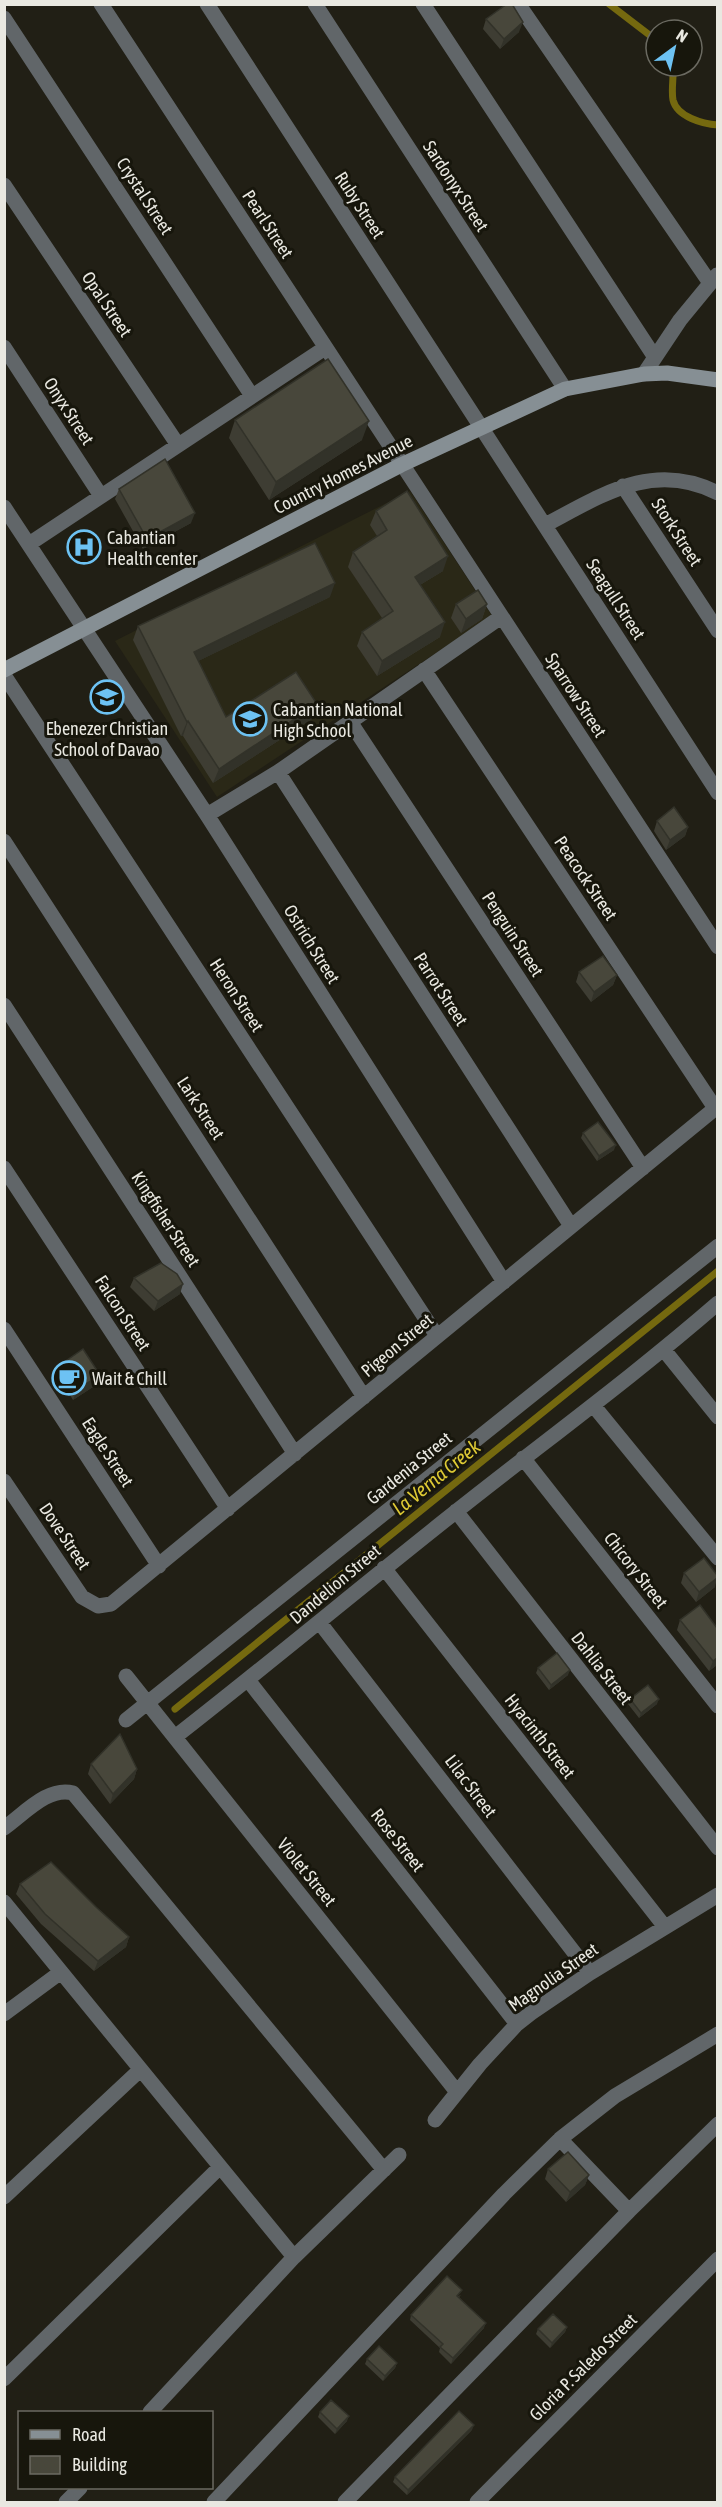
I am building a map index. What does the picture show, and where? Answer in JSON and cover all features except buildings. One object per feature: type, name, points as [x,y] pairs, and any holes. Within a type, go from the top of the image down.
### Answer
[{"type":"main road","name":"Country Homes Avenue","points":[[4,672],[401,465],[565,389],[644,374],[667,373],[717,380]]},
{"type":"street","name":"Pearl Street","points":[[102,4],[401,465]]},
{"type":"street","name":"Ruby Street","points":[[207,4],[481,427]]},
{"type":"street","name":"Sardonyx Street","points":[[315,4],[565,389]]},
{"type":"street","points":[[423,4],[654,356]]},
{"type":"street","points":[[521,9],[714,279],[654,356],[644,374]]},
{"type":"street","name":"Crystal Street","points":[[4,18],[252,396]]},
{"type":"street","name":"Opal Street","points":[[4,185],[178,445]]},
{"type":"street","name":"Onyx Street","points":[[4,347],[101,496]]},
{"type":"street","points":[[29,544],[325,348]]},
{"type":"street","name":"Seagull Street","points":[[481,427],[717,793]]},
{"type":"street","name":"Sparrow Street","points":[[401,465],[717,947]]},
{"type":"street","points":[[545,525],[623,486],[647,480],[677,480],[702,485],[717,493]]},
{"type":"street","name":"Stork Street","points":[[623,486],[717,630]]},
{"type":"street","name":"Ostrich Street","points":[[4,507],[207,815],[504,1282]]},
{"type":"street","points":[[207,815],[278,772],[351,723],[501,617]]},
{"type":"street","name":"Peacock Street","points":[[424,670],[716,1107]]},
{"type":"street","name":"Heron Street","points":[[4,672],[437,1336]]},
{"type":"street","name":"Penguin Street","points":[[351,723],[642,1168]]},
{"type":"street","name":"Parrot Street","points":[[278,772],[571,1226]]},
{"type":"street","name":"Lark Street","points":[[4,841],[364,1397]]},
{"type":"street","name":"Kingfisher Street","points":[[4,1005],[295,1454]]},
{"type":"street","name":"Pigeon Street","points":[[98,1606],[105,1606],[118,1600],[716,1107]]},
{"type":"street","name":"Falcon Street","points":[[4,1168],[228,1509]]},
{"type":"street","name":"Gardenia Street","points":[[126,1720],[717,1246]]},
{"type":"street","name":"Dandelion Street","points":[[175,1737],[321,1623],[384,1568],[456,1511],[664,1350],[717,1304]]},
{"type":"street","name":"Eagle Street","points":[[4,1329],[159,1566]]},
{"type":"street","points":[[664,1350],[717,1417]]},
{"type":"street","points":[[593,1406],[717,1558]]},
{"type":"street","name":"Chicory Street","points":[[523,1458],[717,1706]]},
{"type":"street","name":"Dove Street","points":[[4,1480],[82,1597],[98,1606]]},
{"type":"street","name":"Dahlia Street","points":[[456,1511],[717,1848]]},
{"type":"street","name":"Hyacinth Street","points":[[384,1568],[665,1927]]},
{"type":"street","name":"Lilac Street","points":[[321,1623],[590,1973]]},
{"type":"street","name":"Violet Street","points":[[126,1676],[457,2092]]},
{"type":"street","name":"Rose Street","points":[[248,1680],[517,2024]]},
{"type":"street","points":[[4,1828],[51,1794],[62,1790],[73,1793],[384,2170]]},
{"type":"street","name":"Magnolia Street","points":[[435,2120],[517,2024],[590,1973],[717,1895]]},
{"type":"street","points":[[4,1902],[294,2257]]},
{"type":"street","points":[[4,2014],[61,1972]]},
{"type":"street","points":[[214,2502],[504,2194],[560,2139],[615,2096],[717,2034]]},
{"type":"street","points":[[4,2197],[140,2070]]},
{"type":"street","points":[[345,2502],[717,2124]]},
{"type":"street","points":[[560,2139],[629,2211]]},
{"type":"street","points":[[151,2411],[294,2257],[399,2155]]},
{"type":"street","points":[[4,2379],[220,2167]]},
{"type":"street","name":"Gloria P. Saledo Street","points":[[477,2502],[717,2259]]},
{"type":"street","points":[[66,2502],[78,2489]]},
{"type":"shaded area","name":"Cabantian National High School","points":[[410,491],[492,616],[217,797],[115,641]]},
{"type":"waterway","points":[[609,4],[644,31]]},
{"type":"waterway","points":[[673,78],[672,96],[675,106],[691,119],[718,125]]},
{"type":"waterway","name":"La Verna Creek","points":[[175,1709],[718,1271]]},
{"type":"place","name":"Cabantian Health center","points":[[84,547]]},
{"type":"place","name":"Ebenezer Christian School of Davao","points":[[107,697]]},
{"type":"place","name":"Cabantian National High School","points":[[250,719]]},
{"type":"place","name":"Wait & Chill","points":[[69,1378]]}]
